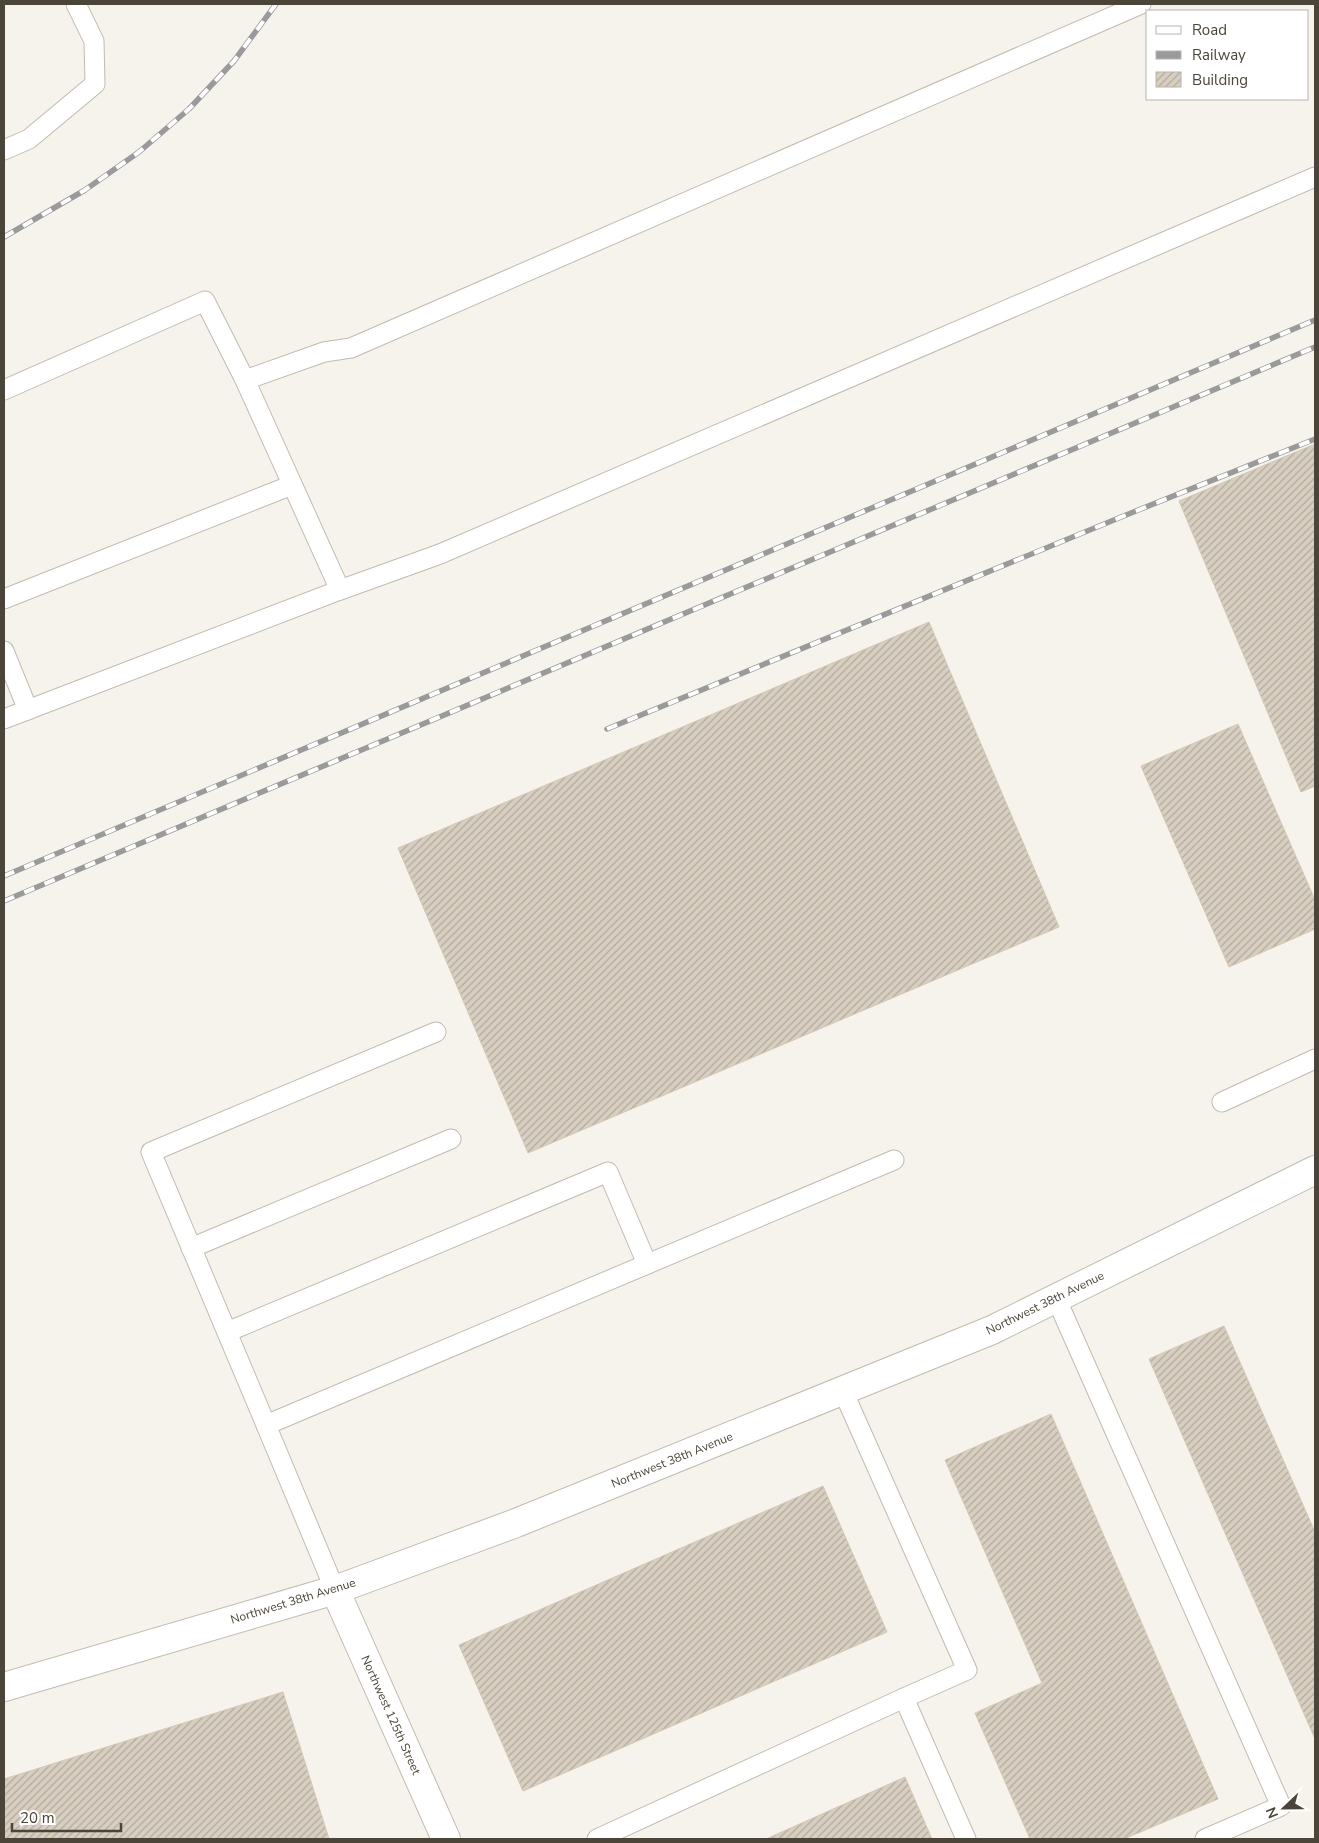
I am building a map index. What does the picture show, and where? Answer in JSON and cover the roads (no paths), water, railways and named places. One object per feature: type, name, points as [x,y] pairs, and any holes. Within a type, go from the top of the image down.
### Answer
[{"type":"street","name":"Northwest 38th Avenue","points":[[4,1687],[335,1590],[516,1523],[992,1330],[1315,1170]]},
{"type":"street","name":"Northwest 125th Street","points":[[335,1590],[446,1839]]},
{"type":"lane","points":[[4,150],[29,139],[95,84],[94,41],[76,4]]},
{"type":"lane","points":[[245,380],[324,352],[351,348],[1140,4]]},
{"type":"lane","points":[[4,719],[340,590],[440,554],[1315,177]]},
{"type":"lane","points":[[4,390],[205,301],[245,380],[340,590]]},
{"type":"lane","points":[[4,599],[292,484]]},
{"type":"lane","points":[[4,651],[28,710]]},
{"type":"lane","points":[[335,1590],[151,1152],[436,1032]]},
{"type":"lane","points":[[1222,1102],[1315,1059]]},
{"type":"lane","points":[[191,1248],[451,1139]]},
{"type":"lane","points":[[266,1424],[894,1160]]},
{"type":"lane","points":[[227,1332],[608,1172],[647,1264]]},
{"type":"lane","points":[[1056,1298],[1281,1806],[1204,1839]]},
{"type":"lane","points":[[597,1839],[967,1670],[843,1391]]},
{"type":"lane","points":[[904,1698],[966,1839]]},
{"type":"railway","points":[[4,237],[85,190],[139,152],[189,109],[234,61],[276,4]]},
{"type":"railway","points":[[4,876],[1315,320]]},
{"type":"railway","points":[[4,901],[1315,347]]},
{"type":"railway","points":[[607,729],[1315,439]]}]
